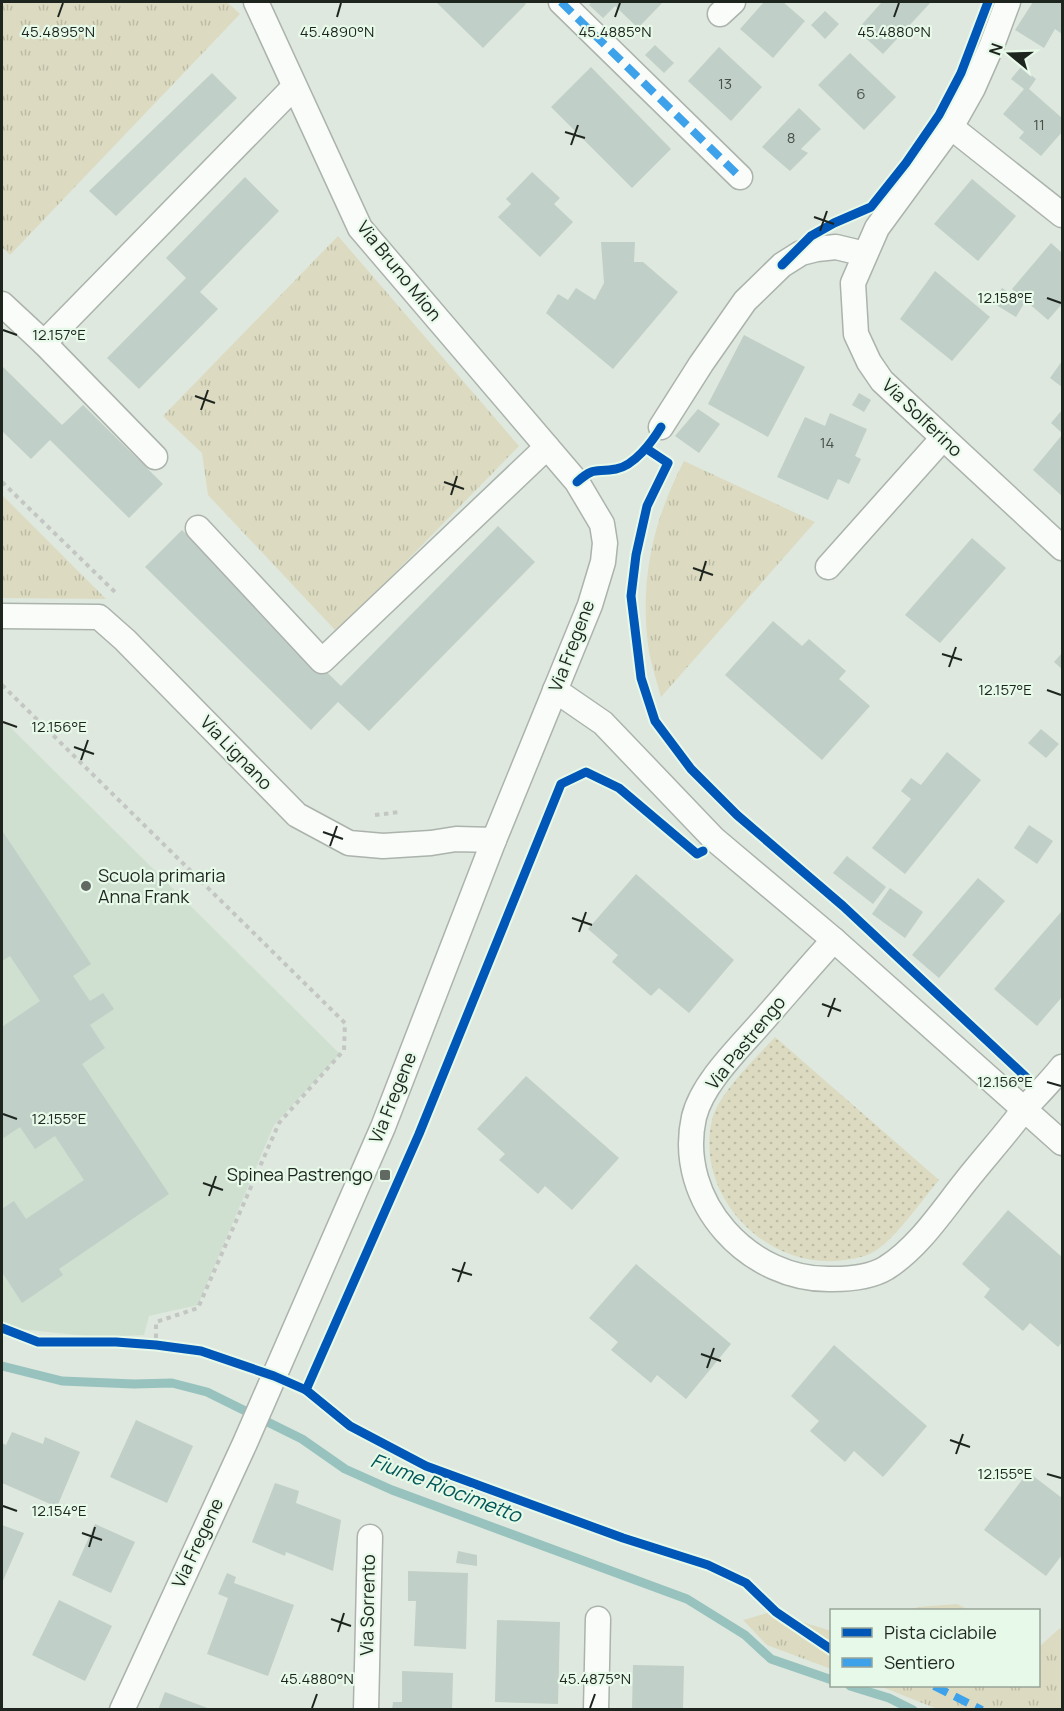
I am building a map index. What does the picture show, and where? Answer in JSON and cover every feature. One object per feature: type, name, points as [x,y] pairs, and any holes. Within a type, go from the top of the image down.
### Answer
[{"type":"street","name":"Via Bruno Mion","points":[[256,2],[360,228],[577,482],[594,507]]},
{"type":"street","points":[[561,2],[740,177]]},
{"type":"street","name":"Via Solferino","points":[[1008,2],[993,45],[973,88],[951,127],[877,228],[865,254],[854,283],[856,334],[869,362],[882,381],[1062,548]]},
{"type":"street","points":[[44,343],[294,87]]},
{"type":"street","points":[[951,127],[1062,215]]},
{"type":"street","points":[[661,428],[701,364],[745,301],[782,265],[801,253],[817,249],[836,247],[865,254]]},
{"type":"street","points":[[2,304],[44,343],[155,457]]},
{"type":"street","points":[[828,567],[943,438]]},
{"type":"street","points":[[198,528],[322,661],[547,447]]},
{"type":"street","name":"Via Fregene","points":[[122,1710],[245,1443],[383,1127],[494,840],[590,605],[603,562],[605,543],[602,524],[594,507]]},
{"type":"street","name":"Via Lignano","points":[[2,616],[99,617],[125,640],[297,815],[349,843],[383,846],[456,839],[494,840]]},
{"type":"street","points":[[555,690],[603,723],[714,839],[834,940],[1062,1143]]},
{"type":"street","name":"Via Pastrengo","points":[[834,940],[724,1065],[705,1092],[694,1116],[692,1142],[695,1175],[706,1205],[724,1230],[745,1251],[765,1264],[789,1274],[819,1280],[852,1279],[885,1269],[912,1247],[1024,1109],[1062,1067]]},
{"type":"street","name":"Via Sorrento","points":[[366,1710],[370,1537]]},
{"type":"street","points":[[596,1710],[598,1619]]},
{"type":"path","points":[[2,482],[116,592]]},
{"type":"path","points":[[2,685],[345,1023],[344,1050],[279,1123],[198,1308],[156,1323],[151,1344],[167,1346]]},
{"type":"shaded area","name":"Scuola primaria Anna Frank","points":[[2,719],[340,1054],[274,1125],[198,1305],[149,1316],[144,1335],[96,1337],[19,1329],[2,1322]]},
{"type":"green space","points":[[2,2],[227,2],[240,14],[10,255],[2,247]]},
{"type":"green space","points":[[338,236],[519,446],[337,632],[208,495],[202,453],[163,416]]},
{"type":"green space","points":[[684,461],[815,522],[661,697],[649,652],[646,626],[647,577],[656,530]]},
{"type":"green space","points":[[2,495],[106,599],[2,598]]},
{"type":"green space","points":[[775,1037],[939,1180],[900,1228],[871,1253],[835,1261],[808,1259],[783,1251],[760,1238],[740,1220],[724,1198],[714,1174],[709,1147],[712,1120],[730,1088]]},
{"type":"green space","points":[[957,1604],[967,1609],[913,1609]]},
{"type":"green space","points":[[771,1612],[830,1631],[830,1669],[767,1645],[743,1620]]},
{"type":"green space","points":[[1060,1628],[1062,1630],[1062,1709],[937,1709],[882,1687],[1040,1687],[1040,1646]]},
{"type":"building","points":[[436,2],[524,2],[526,4],[483,48]]},
{"type":"building","points":[[592,2],[663,2],[638,28],[615,6],[603,18],[589,5]]},
{"type":"building","points":[[764,2],[783,2],[805,21],[773,58],[740,29]]},
{"type":"building","points":[[882,2],[931,2],[883,54],[857,30]]},
{"type":"building","points":[[1033,2],[1062,2],[1062,34],[1055,29],[1044,48],[1015,30]]},
{"type":"building","points":[[825,11],[839,24],[825,39],[811,25]]},
{"type":"building","points":[[655,45],[674,63],[664,73],[645,55]]},
{"type":"building","points":[[719,47],[762,87],[731,121],[688,81]]},
{"type":"building","points":[[850,53],[896,97],[864,130],[818,85]]},
{"type":"building","points":[[591,67],[671,149],[632,188],[551,107]]},
{"type":"building","points":[[1021,67],[1036,79],[1029,89],[1062,118],[1062,132],[1041,156],[1019,138],[1024,132],[1003,114],[1024,89],[1011,79]]},
{"type":"building","points":[[212,73],[237,98],[116,216],[89,191]]},
{"type":"building","points":[[799,108],[821,129],[801,149],[808,153],[790,171],[762,147]]},
{"type":"building","points":[[532,172],[560,198],[554,204],[573,222],[540,257],[498,217],[511,204],[506,199]]},
{"type":"building","points":[[245,177],[279,211],[200,292],[218,309],[139,389],[107,358],[186,278],[166,258]]},
{"type":"building","points":[[972,179],[1016,216],[978,261],[934,224]]},
{"type":"building","points":[[601,242],[635,242],[634,262],[643,262],[678,292],[613,369],[546,313],[558,294],[568,300],[576,288],[595,300],[604,283]]},
{"type":"building","points":[[1051,243],[1062,253],[1062,304],[1048,320],[1012,289]]},
{"type":"building","points":[[935,271],[990,317],[952,361],[900,319]]},
{"type":"building","points":[[1002,288],[1025,302],[1016,317],[993,303]]},
{"type":"building","points":[[744,335],[805,367],[768,437],[708,404]]},
{"type":"building","points":[[1062,361],[1062,387],[1050,378]]},
{"type":"building","points":[[2,366],[62,425],[83,405],[163,484],[129,518],[50,440],[31,459],[2,431]]},
{"type":"building","points":[[859,393],[871,400],[864,412],[852,405]]},
{"type":"building","points":[[698,409],[720,424],[699,453],[675,436]]},
{"type":"building","points":[[1062,410],[1062,433],[1051,423]]},
{"type":"building","points":[[830,413],[867,429],[855,456],[861,459],[849,484],[838,479],[828,500],[777,477],[805,417],[825,426]]},
{"type":"building","points":[[1062,435],[1062,496],[1033,470]]},
{"type":"building","points":[[498,526],[535,562],[369,731],[338,702],[311,730],[145,567],[182,530],[341,686]]},
{"type":"building","points":[[972,538],[1006,568],[940,643],[905,615]]},
{"type":"building","points":[[773,621],[802,646],[809,639],[846,671],[839,679],[870,706],[822,760],[725,675]]},
{"type":"building","points":[[1062,653],[1062,669],[1054,662]]},
{"type":"building","points":[[1041,729],[1059,744],[1046,758],[1028,743]]},
{"type":"building","points":[[947,752],[981,780],[905,874],[872,848],[911,799],[901,791],[911,778],[921,785]]},
{"type":"building","points":[[1029,825],[1053,841],[1037,864],[1014,848]]},
{"type":"building","points":[[3,832],[91,964],[73,976],[90,1001],[103,993],[114,1009],[90,1025],[105,1048],[82,1064],[169,1194],[59,1269],[63,1275],[22,1303],[2,1272],[2,1209],[14,1201],[26,1219],[84,1180],[55,1136],[35,1149],[20,1127],[2,1139],[2,1027],[40,1001],[10,956],[2,961]]},
{"type":"building","points":[[847,856],[886,887],[873,904],[833,873]]},
{"type":"building","points":[[636,874],[734,960],[689,1013],[659,988],[651,996],[612,962],[618,955],[588,929]]},
{"type":"building","points":[[978,878],[1005,901],[939,978],[912,955]]},
{"type":"building","points":[[890,888],[923,912],[905,938],[872,914]]},
{"type":"building","points":[[1062,911],[1062,997],[1037,1026],[994,989]]},
{"type":"building","points":[[526,1076],[619,1158],[572,1210],[545,1186],[538,1194],[499,1160],[505,1154],[477,1129]]},
{"type":"building","points":[[1008,1210],[1062,1257],[1062,1342],[1058,1347],[1030,1323],[1023,1331],[984,1297],[990,1289],[962,1264]]},
{"type":"building","points":[[636,1264],[731,1344],[686,1399],[657,1375],[651,1383],[611,1350],[618,1342],[589,1318]]},
{"type":"building","points":[[834,1345],[927,1426],[883,1477],[854,1451],[845,1462],[810,1431],[819,1421],[791,1396]]},
{"type":"building","points":[[136,1420],[193,1446],[167,1503],[110,1477]]},
{"type":"building","points":[[12,1432],[43,1444],[45,1437],[80,1452],[57,1507],[2,1483],[2,1443],[6,1445]]},
{"type":"building","points":[[1028,1472],[1062,1498],[1062,1555],[1046,1576],[984,1530]]},
{"type":"building","points":[[275,1483],[299,1491],[296,1503],[341,1520],[333,1571],[286,1552],[285,1556],[252,1542]]},
{"type":"building","points":[[95,1524],[135,1542],[111,1593],[72,1575]]},
{"type":"building","points":[[2,1525],[24,1533],[2,1583]]},
{"type":"building","points":[[458,1551],[477,1555],[477,1566],[456,1563]]},
{"type":"building","points":[[408,1571],[468,1573],[466,1649],[414,1646],[416,1601],[408,1601]]},
{"type":"building","points":[[227,1573],[236,1577],[234,1583],[294,1605],[268,1676],[207,1654],[228,1598],[218,1594]]},
{"type":"building","points":[[59,1600],[112,1626],[85,1681],[32,1655]]},
{"type":"building","points":[[497,1620],[560,1622],[558,1704],[495,1702]]},
{"type":"building","points":[[633,1665],[684,1666],[683,1710],[632,1710]]},
{"type":"building","points":[[402,1671],[453,1673],[452,1710],[392,1710],[393,1702],[402,1702]]},
{"type":"building","points":[[165,1692],[210,1709],[210,1710],[158,1710]]},
{"type":"waterway","name":"Fiume Riocimetto","points":[[2,1366],[62,1381],[172,1383],[207,1392],[302,1439],[345,1469],[392,1490],[687,1599],[745,1635],[771,1659],[830,1679]]},
{"type":"waterway","name":"Fiume Riocimetto","points":[[853,1687],[889,1698],[913,1710]]},
{"type":"marked path","points":[[561,2],[740,177]]},
{"type":"marked path","points":[[936,1687],[982,1710]]},
{"type":"cycle path","points":[[782,265],[811,236],[871,207],[906,163],[939,115],[961,73],[988,2]]},
{"type":"cycle path","points":[[577,482],[595,471],[623,467],[648,446],[661,427]]},
{"type":"cycle path","points":[[647,449],[668,463],[647,506],[636,555],[631,596],[641,678],[655,721],[691,769],[737,815],[843,906],[1028,1079]]},
{"type":"cycle path","points":[[306,1390],[419,1134],[561,784],[586,772],[619,788],[697,854],[703,851]]},
{"type":"cycle path","points":[[2,1328],[38,1342],[116,1342],[201,1351],[274,1376],[306,1390],[350,1426],[426,1466],[623,1538],[708,1565],[746,1583],[776,1612],[830,1649]]},
{"type":"place","name":"Scuola primaria Anna Frank","points":[[86,886]]},
{"type":"place","name":"Spinea Pastrengo","points":[[385,1175]]}]
